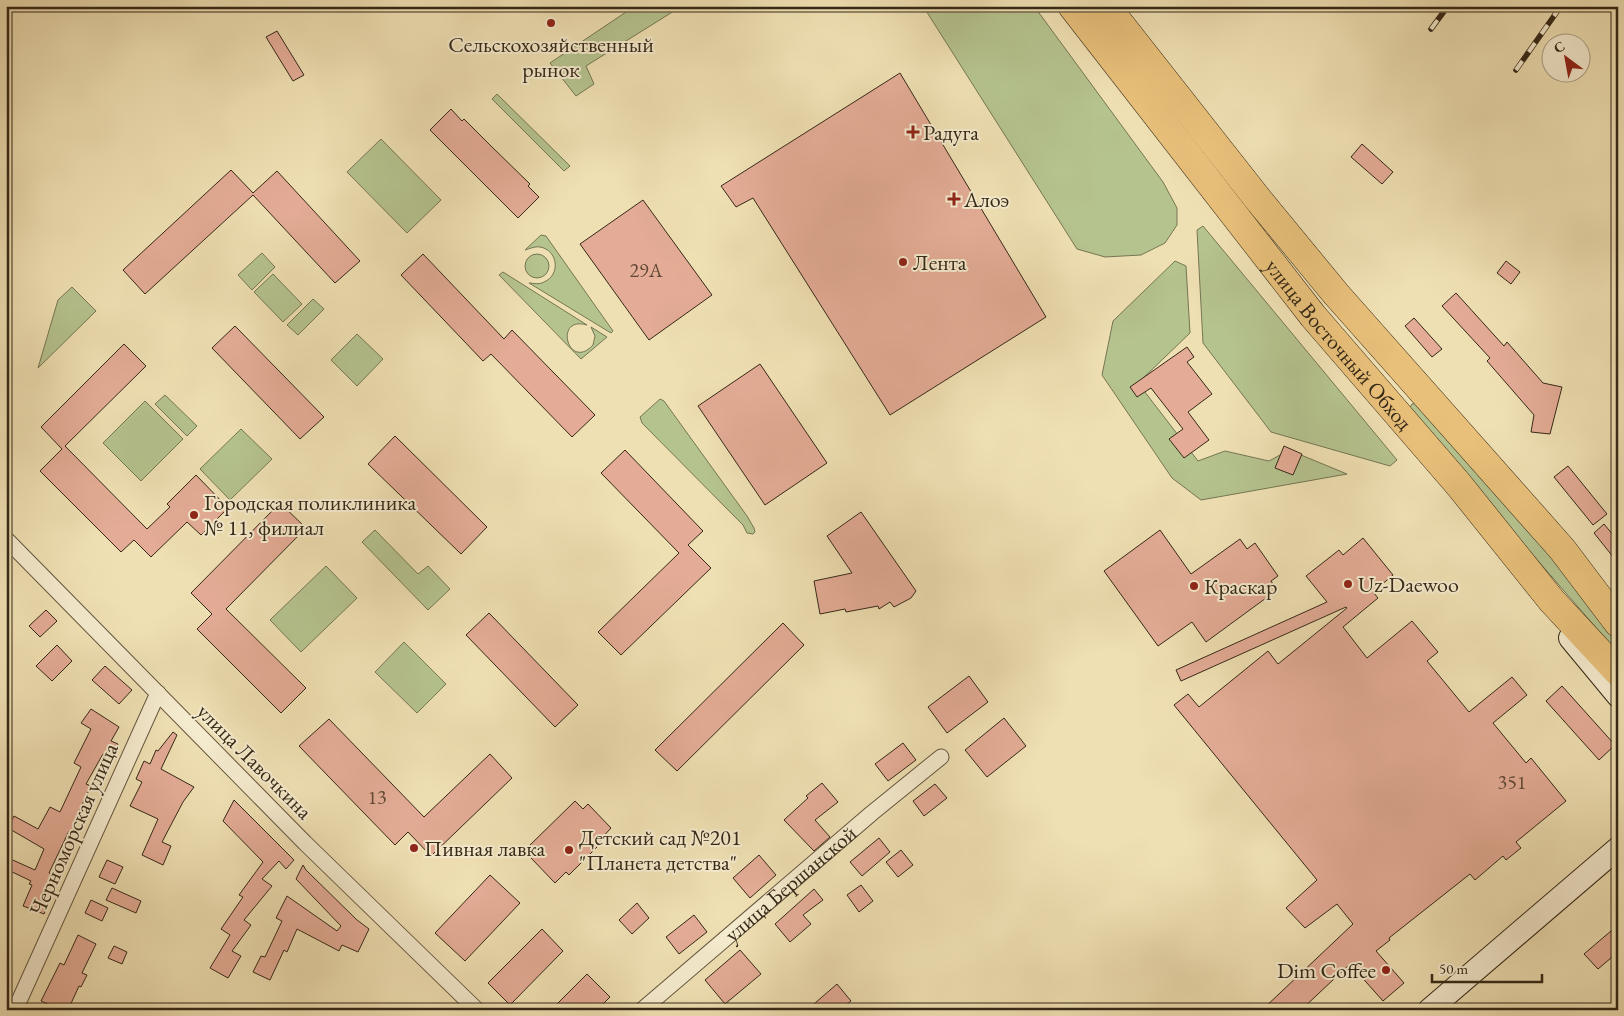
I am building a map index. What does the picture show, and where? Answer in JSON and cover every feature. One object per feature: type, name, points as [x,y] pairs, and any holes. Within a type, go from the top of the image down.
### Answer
[{"type":"highway","name":"улица Восточный Обход","points":[[1072,6],[1313,316],[1459,486],[1552,601],[1618,672]]},
{"type":"highway","name":"улица Восточный Обход","points":[[1106,6],[1257,198],[1336,294],[1562,549],[1618,623]]},
{"type":"street","name":"улица Лавочкина","points":[[6,539],[360,897],[477,1010]]},
{"type":"street","points":[[1552,601],[1559,625],[1618,696]]},
{"type":"street","name":"Черноморская улица","points":[[15,1010],[158,693]]},
{"type":"street","name":"улица Бершанской","points":[[642,1010],[872,813],[941,758]]},
{"type":"street","points":[[1429,1010],[1618,848]]},
{"type":"green space","points":[[635,6],[682,6],[586,66],[594,84],[576,96],[550,63]]},
{"type":"green space","points":[[923,6],[1034,6],[1163,182],[1177,208],[1177,225],[1165,243],[1141,255],[1105,257],[1077,249]]},
{"type":"green space","points":[[497,94],[570,166],[564,171],[492,99]]},
{"type":"green space","points":[[381,139],[441,200],[407,233],[347,172]]},
{"type":"green space","points":[[1203,226],[1397,460],[1390,466],[1271,432],[1203,343],[1197,230]]},
{"type":"green space","points":[[541,235],[546,236],[613,331],[611,333],[529,283],[538,284],[544,282],[549,279],[555,269],[554,258],[546,249],[534,247],[525,250]]},
{"type":"green space","points":[[262,253],[275,267],[252,290],[238,275]]},
{"type":"green space","points":[[537,254],[546,257],[549,266],[546,275],[537,278],[528,275],[525,266],[528,257]]},
{"type":"green space","points":[[1175,261],[1186,266],[1190,333],[1138,383],[1198,461],[1225,451],[1269,461],[1289,450],[1347,474],[1201,500],[1172,478],[1102,375],[1113,321]]},
{"type":"green space","points":[[503,272],[587,325],[576,324],[570,328],[567,334],[571,348],[577,352],[584,351],[593,345],[595,336],[591,327],[607,337],[581,359],[499,275]]},
{"type":"green space","points":[[273,274],[302,304],[283,322],[254,292]]},
{"type":"green space","points":[[72,287],[96,311],[38,368],[58,300]]},
{"type":"green space","points":[[313,299],[324,309],[298,335],[287,325]]},
{"type":"green space","points":[[357,334],[383,359],[357,386],[331,360]]},
{"type":"green space","points":[[165,395],[197,426],[187,436],[155,404]]},
{"type":"green space","points":[[660,399],[664,401],[747,516],[754,528],[755,532],[753,534],[747,533],[743,525],[642,423],[640,417]]},
{"type":"green space","points":[[145,401],[183,439],[141,481],[103,443]]},
{"type":"green space","points":[[1420,403],[1565,566],[1618,638],[1618,653],[1408,411],[1412,404]]},
{"type":"green space","points":[[241,429],[272,459],[230,500],[200,469]]},
{"type":"green space","points":[[375,530],[418,574],[428,566],[450,589],[428,610],[362,542]]},
{"type":"green space","points":[[326,566],[357,598],[301,652],[270,620]]},
{"type":"green space","points":[[404,642],[446,684],[417,713],[375,672]]},
{"type":"building","points":[[277,31],[304,75],[293,81],[266,37]]},
{"type":"building","name":"Лента","points":[[900,73],[1046,317],[890,415],[753,198],[736,207],[721,186]]},
{"type":"building","points":[[451,109],[462,121],[464,119],[530,184],[528,186],[539,197],[518,218],[430,130]]},
{"type":"building","points":[[1362,144],[1393,172],[1382,184],[1351,157]]},
{"type":"building","points":[[231,170],[253,193],[277,171],[360,261],[335,283],[253,195],[145,294],[123,270]]},
{"type":"building","points":[[643,200],[712,295],[649,340],[580,244]]},
{"type":"building","points":[[423,254],[504,339],[512,330],[595,415],[572,437],[491,354],[483,361],[401,275]]},
{"type":"building","points":[[1506,261],[1520,272],[1511,284],[1497,273]]},
{"type":"building","points":[[1456,293],[1504,346],[1507,342],[1543,383],[1562,387],[1550,434],[1531,432],[1534,415],[1487,361],[1490,358],[1442,306]]},
{"type":"building","points":[[1414,318],[1442,349],[1432,357],[1405,326]]},
{"type":"building","points":[[235,326],[324,417],[300,439],[212,348]]},
{"type":"building","points":[[124,344],[146,366],[65,446],[147,529],[170,507],[167,504],[196,475],[228,508],[201,535],[187,522],[151,557],[134,540],[121,552],[40,471],[62,449],[41,427]]},
{"type":"building","points":[[1187,347],[1194,357],[1187,362],[1212,394],[1188,412],[1209,440],[1184,458],[1169,439],[1183,429],[1151,388],[1137,397],[1130,387]]},
{"type":"building","points":[[760,364],[827,463],[765,505],[698,406]]},
{"type":"building","points":[[395,436],[487,527],[461,554],[368,464]]},
{"type":"building","points":[[1284,446],[1302,454],[1293,475],[1275,468]]},
{"type":"building","points":[[625,450],[703,531],[688,545],[711,568],[621,655],[598,632],[679,553],[601,473]]},
{"type":"building","points":[[1568,466],[1607,514],[1593,525],[1554,477]]},
{"type":"building","points":[[280,503],[306,528],[226,609],[306,688],[281,713],[197,629],[212,614],[191,593]]},
{"type":"building","points":[[861,512],[916,591],[911,598],[894,607],[890,602],[879,609],[878,606],[846,612],[845,609],[820,614],[814,581],[852,573],[827,536]]},
{"type":"building","points":[[1604,524],[1618,541],[1618,563],[1594,533]]},
{"type":"building","name":"Краскар","points":[[1160,530],[1191,574],[1240,539],[1247,549],[1255,543],[1278,576],[1271,581],[1277,590],[1206,642],[1192,622],[1158,646],[1104,571]]},
{"type":"building","points":[[1363,538],[1393,575],[1373,592],[1378,598],[1343,627],[1367,658],[1412,621],[1438,652],[1427,661],[1469,712],[1512,677],[1527,695],[1493,723],[1526,763],[1531,758],[1566,801],[1516,842],[1521,848],[1506,860],[1503,856],[1475,880],[1470,874],[1389,938],[1390,940],[1376,951],[1404,983],[1383,1001],[1350,964],[1301,1010],[1262,1010],[1353,924],[1337,904],[1305,928],[1286,908],[1317,880],[1174,705],[1188,694],[1199,707],[1268,651],[1278,664],[1347,608],[1181,681],[1176,670],[1327,602],[1306,576],[1339,550],[1343,555]]},
{"type":"building","points":[[46,610],[57,621],[40,637],[29,626]]},
{"type":"building","points":[[489,613],[578,705],[555,727],[466,635]]},
{"type":"building","points":[[783,623],[804,645],[677,771],[655,750]]},
{"type":"building","points":[[57,645],[72,661],[52,681],[36,666]]},
{"type":"building","points":[[105,666],[132,690],[119,704],[92,680]]},
{"type":"building","points":[[969,676],[988,702],[947,733],[928,707]]},
{"type":"building","points":[[1562,686],[1615,745],[1599,760],[1546,701]]},
{"type":"building","points":[[91,709],[119,727],[111,741],[118,744],[111,758],[103,754],[86,784],[91,786],[75,820],[78,821],[72,833],[69,831],[49,873],[54,875],[43,900],[49,902],[44,914],[23,906],[32,885],[29,884],[31,881],[6,869],[6,857],[35,870],[44,849],[8,828],[14,816],[38,829],[50,807],[60,812],[81,767],[74,763],[91,729],[81,723]]},
{"type":"building","points":[[1004,718],[1026,746],[987,777],[965,750]]},
{"type":"building","points":[[329,719],[424,817],[490,754],[512,778],[431,856],[408,832],[395,845],[299,746]]},
{"type":"building","points":[[173,732],[177,735],[161,769],[194,787],[183,802],[162,842],[171,846],[163,865],[142,855],[158,819],[130,806],[142,782],[136,779],[144,761],[150,764],[156,750],[158,751]]},
{"type":"building","points":[[903,743],[916,760],[888,781],[875,764]]},
{"type":"building","points":[[822,783],[838,802],[815,820],[830,837],[814,851],[784,820],[808,798],[806,796]]},
{"type":"building","points":[[935,784],[947,798],[924,816],[913,801]]},
{"type":"building","points":[[234,800],[294,860],[286,869],[279,861],[262,879],[272,886],[244,920],[251,925],[232,951],[241,956],[228,978],[210,968],[230,935],[221,929],[243,897],[239,895],[263,862],[223,821]]},
{"type":"building","points":[[575,801],[583,809],[588,804],[611,828],[600,840],[602,842],[569,875],[566,872],[555,883],[531,858],[536,853],[529,846]]},
{"type":"building","points":[[879,838],[890,852],[862,876],[850,862]]},
{"type":"building","points":[[901,850],[913,865],[898,877],[886,862]]},
{"type":"building","points":[[759,855],[776,875],[750,898],[733,878]]},
{"type":"building","points":[[107,860],[123,867],[115,884],[99,877]]},
{"type":"building","points":[[303,865],[357,920],[369,929],[358,952],[342,945],[339,951],[297,929],[287,952],[284,950],[270,980],[253,972],[261,956],[265,957],[282,921],[276,918],[287,896],[337,931],[341,926],[296,879]]},
{"type":"building","points":[[490,875],[520,903],[465,961],[435,933]]},
{"type":"building","points":[[861,885],[873,901],[859,912],[847,895]]},
{"type":"building","points":[[112,888],[141,901],[136,913],[106,900]]},
{"type":"building","points":[[814,889],[823,900],[803,915],[811,924],[790,942],[775,924]]},
{"type":"building","points":[[91,900],[108,908],[102,921],[85,913]]},
{"type":"building","points":[[637,903],[649,918],[632,934],[619,920]]},
{"type":"building","points":[[694,915],[707,932],[679,954],[666,937]]},
{"type":"building","points":[[1618,925],[1618,952],[1598,969],[1584,954]]},
{"type":"building","points":[[542,929],[563,951],[510,1005],[488,983]]},
{"type":"building","points":[[78,935],[96,944],[82,973],[87,975],[81,987],[79,986],[68,1010],[61,1010],[41,1001],[60,963],[64,965]]},
{"type":"building","points":[[114,946],[127,952],[122,964],[108,958]]},
{"type":"building","points":[[740,950],[761,974],[725,1004],[705,980]]},
{"type":"building","points":[[587,974],[610,997],[597,1010],[551,1010]]},
{"type":"building","points":[[837,984],[851,1001],[840,1010],[807,1010]]},
{"type":"railway","points":[[1431,29],[1448,6]]},
{"type":"railway","points":[[1516,70],[1561,6]]},
{"type":"place","name":"Сельскохозяйственный рынок","points":[[551,23]]},
{"type":"place","name":"Радуга","points":[[913,132]]},
{"type":"place","name":"Алоэ","points":[[954,199]]},
{"type":"place","name":"Лента","points":[[903,262]]},
{"type":"place","name":"Городская поликлиника № 11, филиал","points":[[194,515]]},
{"type":"place","name":"Uz-Daewoo","points":[[1348,584]]},
{"type":"place","name":"Краскар","points":[[1194,586]]},
{"type":"place","name":"Пивная лавка","points":[[414,848]]},
{"type":"place","name":"Детский сад №201 \"Планета детства\"","points":[[569,850]]},
{"type":"place","name":"Dim Coffee","points":[[1386,970]]}]
